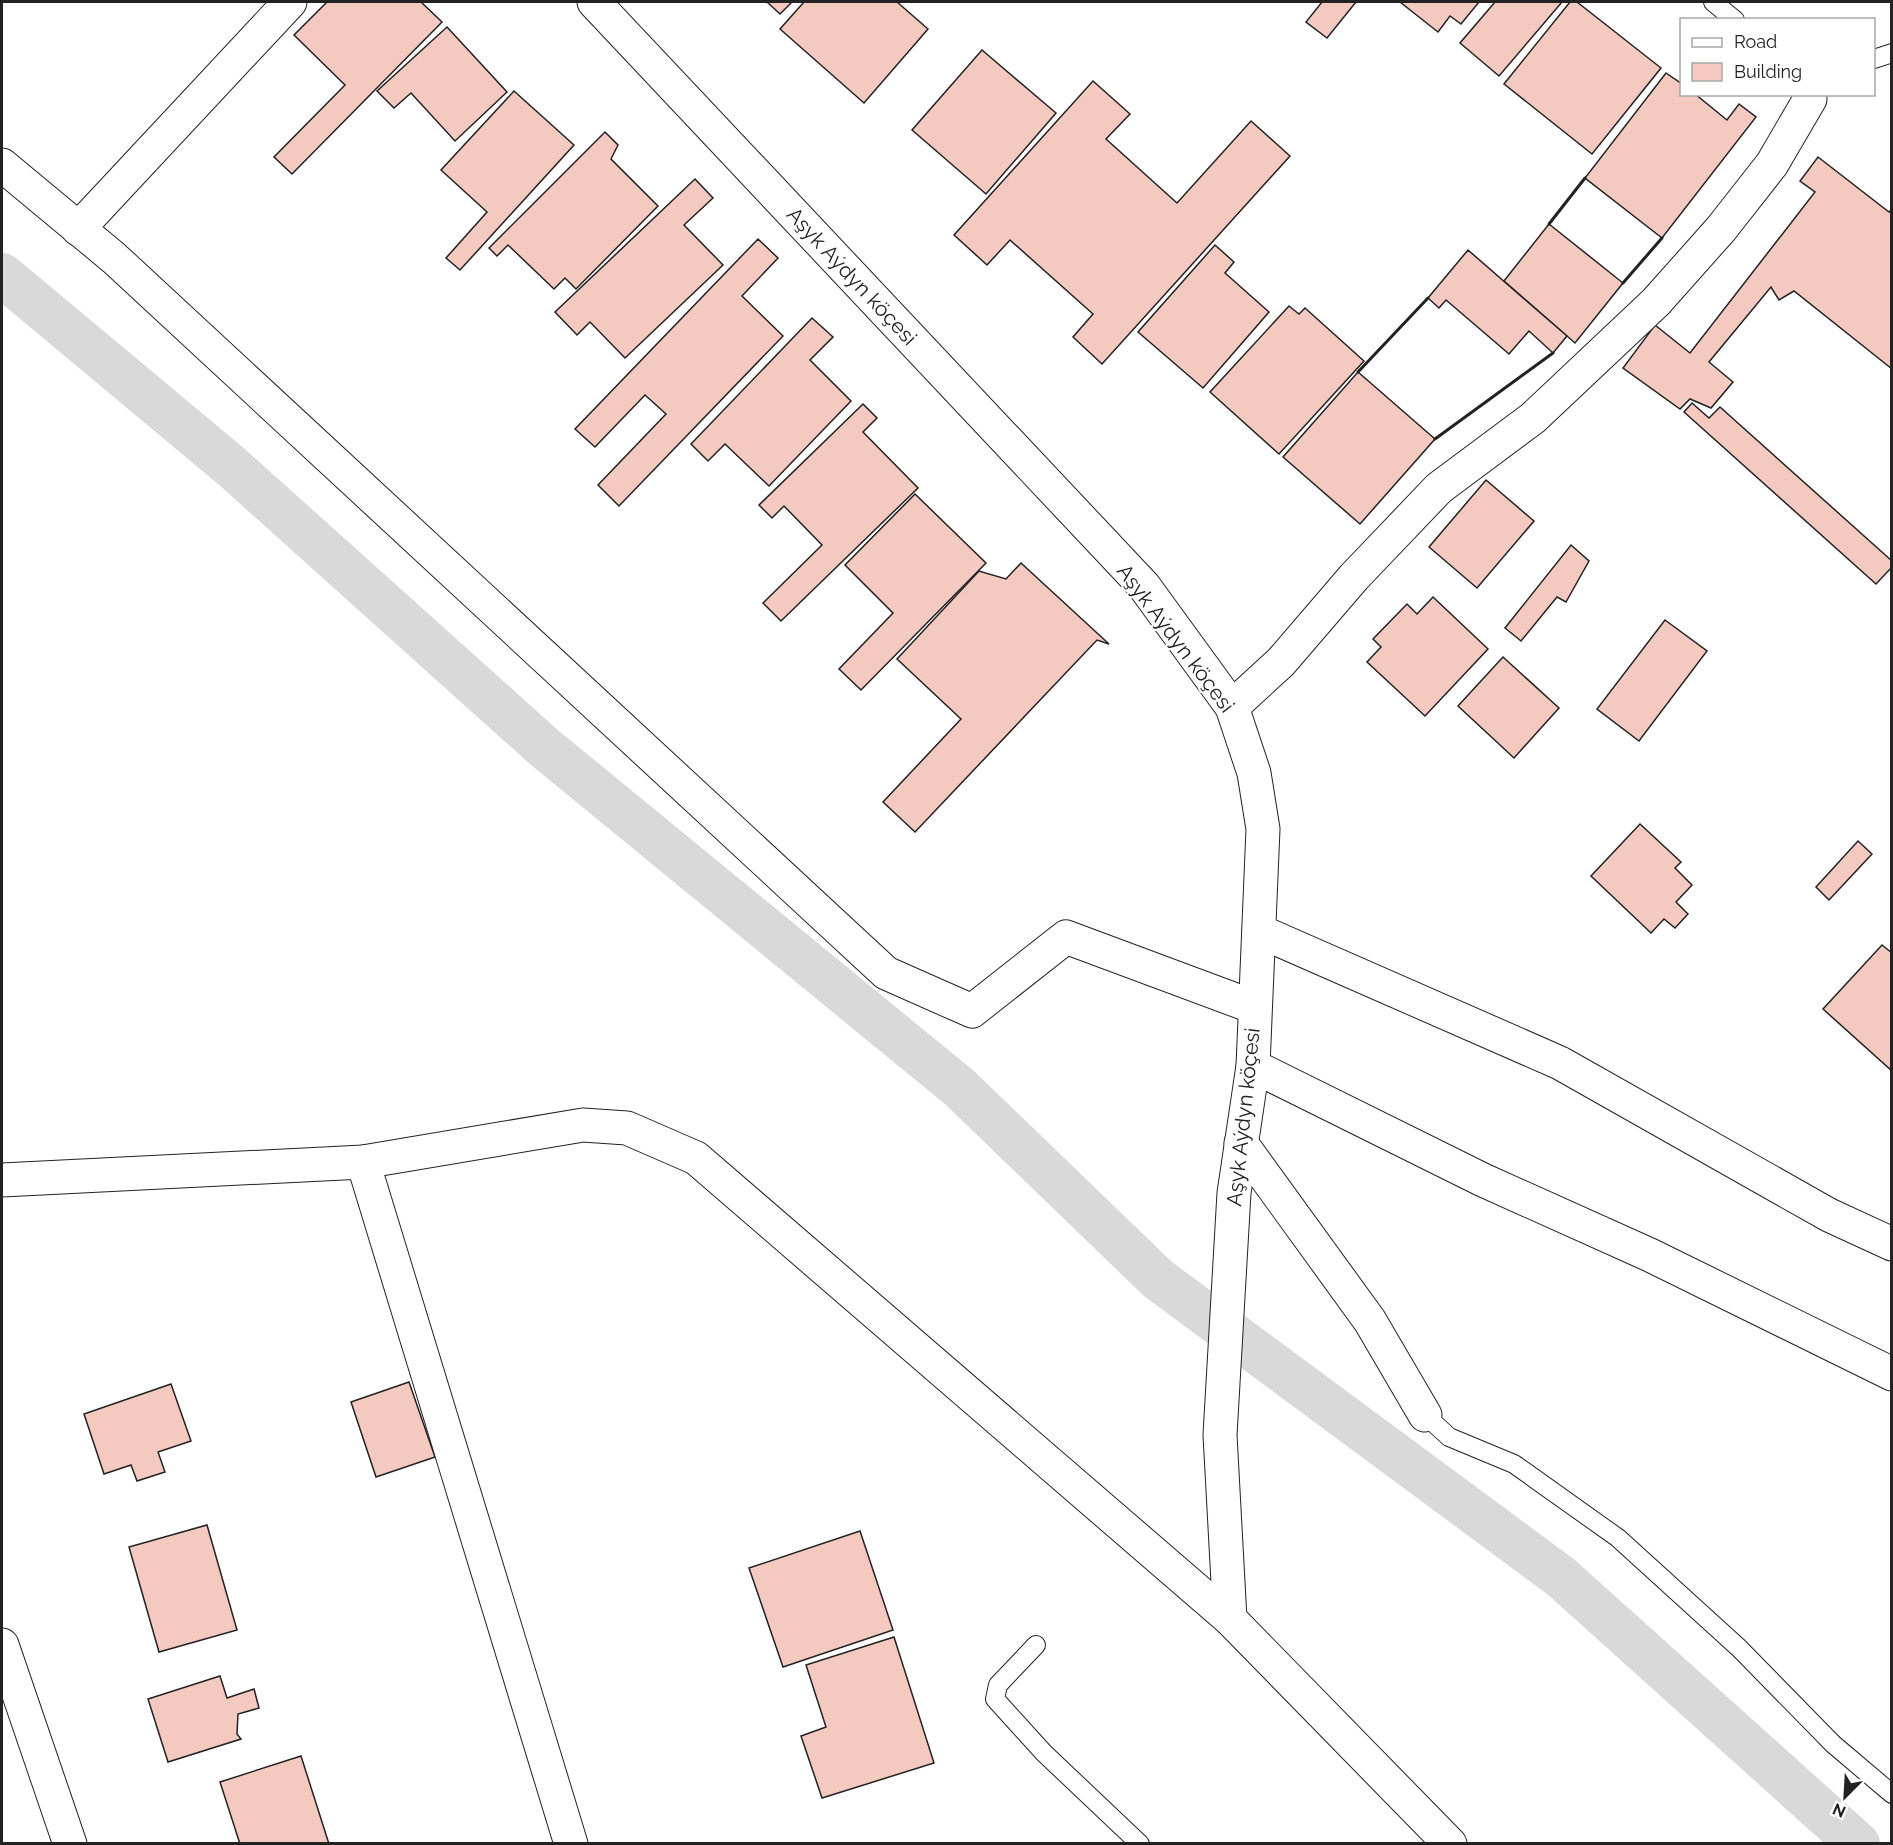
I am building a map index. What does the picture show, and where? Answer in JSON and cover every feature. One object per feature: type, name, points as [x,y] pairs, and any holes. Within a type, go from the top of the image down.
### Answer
[{"type":"street","points":[[78,228],[290,2]]},
{"type":"street","name":"Aşyk Aýdyn köçesi","points":[[594,2],[1144,586],[1232,707],[1254,773],[1263,829],[1253,1066],[1234,1193],[1220,1435],[1230,1619]]},
{"type":"street","points":[[1232,707],[1281,662],[1353,577],[1439,488],[1533,418],[1656,302],[1721,229],[1772,164],[1811,96]]},
{"type":"street","points":[[2,165],[122,266],[886,973],[972,1011],[1066,936],[1254,1007]]},
{"type":"street","points":[[1259,931],[1560,1063],[1829,1215],[1892,1244]]},
{"type":"street","points":[[1253,1066],[1483,1180],[1650,1255],[1892,1374]]},
{"type":"street","points":[[2,1180],[363,1162],[418,1155],[473,1143],[583,1125],[627,1128],[696,1158],[1230,1619],[1450,1844]]},
{"type":"street","points":[[1241,1143],[1370,1321],[1425,1415]]},
{"type":"street","points":[[363,1162],[571,1844]]},
{"type":"street","points":[[2,1645],[70,1844]]},
{"type":"lane","points":[[1713,2],[1733,18]]},
{"type":"lane","points":[[1875,59],[1892,53]]},
{"type":"lane","points":[[1425,1415],[1449,1437],[1514,1464],[1618,1538],[1739,1648],[1833,1744],[1892,1794]]},
{"type":"lane","points":[[1036,1645],[998,1685],[994,1699],[1044,1753],[1140,1844]]},
{"type":"building","points":[[327,2],[421,2],[442,22],[292,174],[274,157],[345,85],[294,35]]},
{"type":"building","points":[[767,2],[792,2],[780,14]]},
{"type":"building","points":[[804,2],[897,2],[928,29],[864,103],[780,29]]},
{"type":"building","points":[[1322,2],[1356,2],[1327,38],[1306,22]]},
{"type":"building","points":[[1400,2],[1479,2],[1461,24],[1450,16],[1438,32]]},
{"type":"building","points":[[1495,2],[1562,2],[1499,76],[1460,43]]},
{"type":"building","points":[[1570,2],[1577,2],[1661,68],[1592,154],[1504,84]]},
{"type":"building","points":[[447,27],[507,92],[455,141],[411,93],[394,108],[377,91]]},
{"type":"building","points":[[982,50],[1056,113],[986,194],[912,130]]},
{"type":"building","points":[[1666,73],[1680,83],[1680,96],[1697,96],[1727,120],[1739,104],[1756,117],[1662,238],[1585,178]]},
{"type":"building","points":[[1093,81],[1130,114],[1106,139],[1177,203],[1251,121],[1290,156],[1102,364],[1073,337],[1093,314],[1010,240],[987,265],[954,235]]},
{"type":"building","points":[[514,91],[574,145],[460,270],[446,258],[487,212],[441,170]]},
{"type":"building","points":[[605,132],[618,145],[611,159],[658,206],[576,289],[565,278],[554,289],[508,245],[497,256],[489,248]]},
{"type":"building","points":[[1818,157],[1889,212],[1892,209],[1892,369],[1794,291],[1779,300],[1771,287],[1709,362],[1733,382],[1711,408],[1690,399],[1680,409],[1623,368],[1655,325],[1690,353],[1815,192],[1800,181]]},
{"type":"building","points":[[695,179],[713,198],[684,225],[723,265],[625,358],[590,322],[577,335],[555,312]]},
{"type":"building","points":[[1549,224],[1623,283],[1575,343],[1504,281]]},
{"type":"building","points":[[758,239],[778,258],[742,296],[783,336],[619,506],[598,485],[666,414],[645,395],[595,447],[575,429]]},
{"type":"building","points":[[1215,245],[1234,262],[1225,273],[1269,312],[1203,388],[1138,332]]},
{"type":"building","points":[[1468,250],[1567,336],[1553,353],[1529,331],[1509,354],[1446,300],[1439,308],[1428,298]]},
{"type":"building","points":[[1289,306],[1299,314],[1305,308],[1364,361],[1279,454],[1210,392]]},
{"type":"building","points":[[812,318],[833,337],[810,360],[851,401],[769,486],[725,444],[708,461],[691,444]]},
{"type":"building","points":[[1358,372],[1435,439],[1360,524],[1283,457]]},
{"type":"building","points":[[1692,403],[1709,418],[1720,407],[1892,561],[1892,567],[1876,584],[1684,412]]},
{"type":"building","points":[[863,404],[877,418],[863,432],[918,488],[781,621],[763,603],[822,545],[784,506],[772,518],[759,505]]},
{"type":"building","points":[[1486,480],[1534,521],[1477,588],[1429,547]]},
{"type":"building","points":[[915,494],[986,563],[861,690],[839,669],[893,613],[845,565]]},
{"type":"building","points":[[1571,545],[1589,561],[1566,602],[1557,597],[1521,641],[1505,628]]},
{"type":"building","points":[[1021,563],[1109,644],[1097,640],[915,832],[883,802],[961,719],[897,659],[979,571],[1006,579]]},
{"type":"building","points":[[1433,597],[1488,649],[1425,716],[1367,662],[1381,647],[1373,639],[1407,604],[1417,614]]},
{"type":"building","points":[[1665,620],[1707,651],[1639,741],[1597,709]]},
{"type":"building","points":[[1503,657],[1559,708],[1514,758],[1458,706]]},
{"type":"building","points":[[1640,824],[1681,862],[1675,868],[1692,885],[1676,902],[1688,914],[1675,928],[1664,919],[1651,933],[1591,876]]},
{"type":"building","points":[[1858,841],[1872,854],[1829,900],[1816,887]]},
{"type":"building","points":[[1882,945],[1892,953],[1892,1071],[1823,1009]]},
{"type":"building","points":[[409,1382],[435,1457],[376,1477],[351,1402]]},
{"type":"building","points":[[171,1384],[191,1441],[158,1452],[165,1472],[137,1481],[131,1465],[104,1474],[84,1414]]},
{"type":"building","points":[[207,1525],[237,1630],[159,1652],[129,1547]]},
{"type":"building","points":[[860,1531],[893,1630],[783,1667],[749,1568]]},
{"type":"building","points":[[894,1637],[934,1763],[822,1798],[801,1736],[826,1727],[806,1665]]},
{"type":"building","points":[[220,1676],[227,1698],[254,1689],[259,1708],[238,1714],[237,1734],[241,1739],[168,1762],[148,1699]]},
{"type":"building","points":[[301,1756],[329,1844],[240,1844],[220,1782]]},
{"type":"waterway","points":[[2,275],[232,467],[545,748],[960,1088],[1158,1279],[1561,1577],[1858,1844]]},
{"type":"wall","points":[[1549,224],[1585,178]]},
{"type":"wall","points":[[1623,283],[1662,238]]},
{"type":"wall","points":[[1358,372],[1428,298]]},
{"type":"wall","points":[[1435,439],[1553,353]]}]
